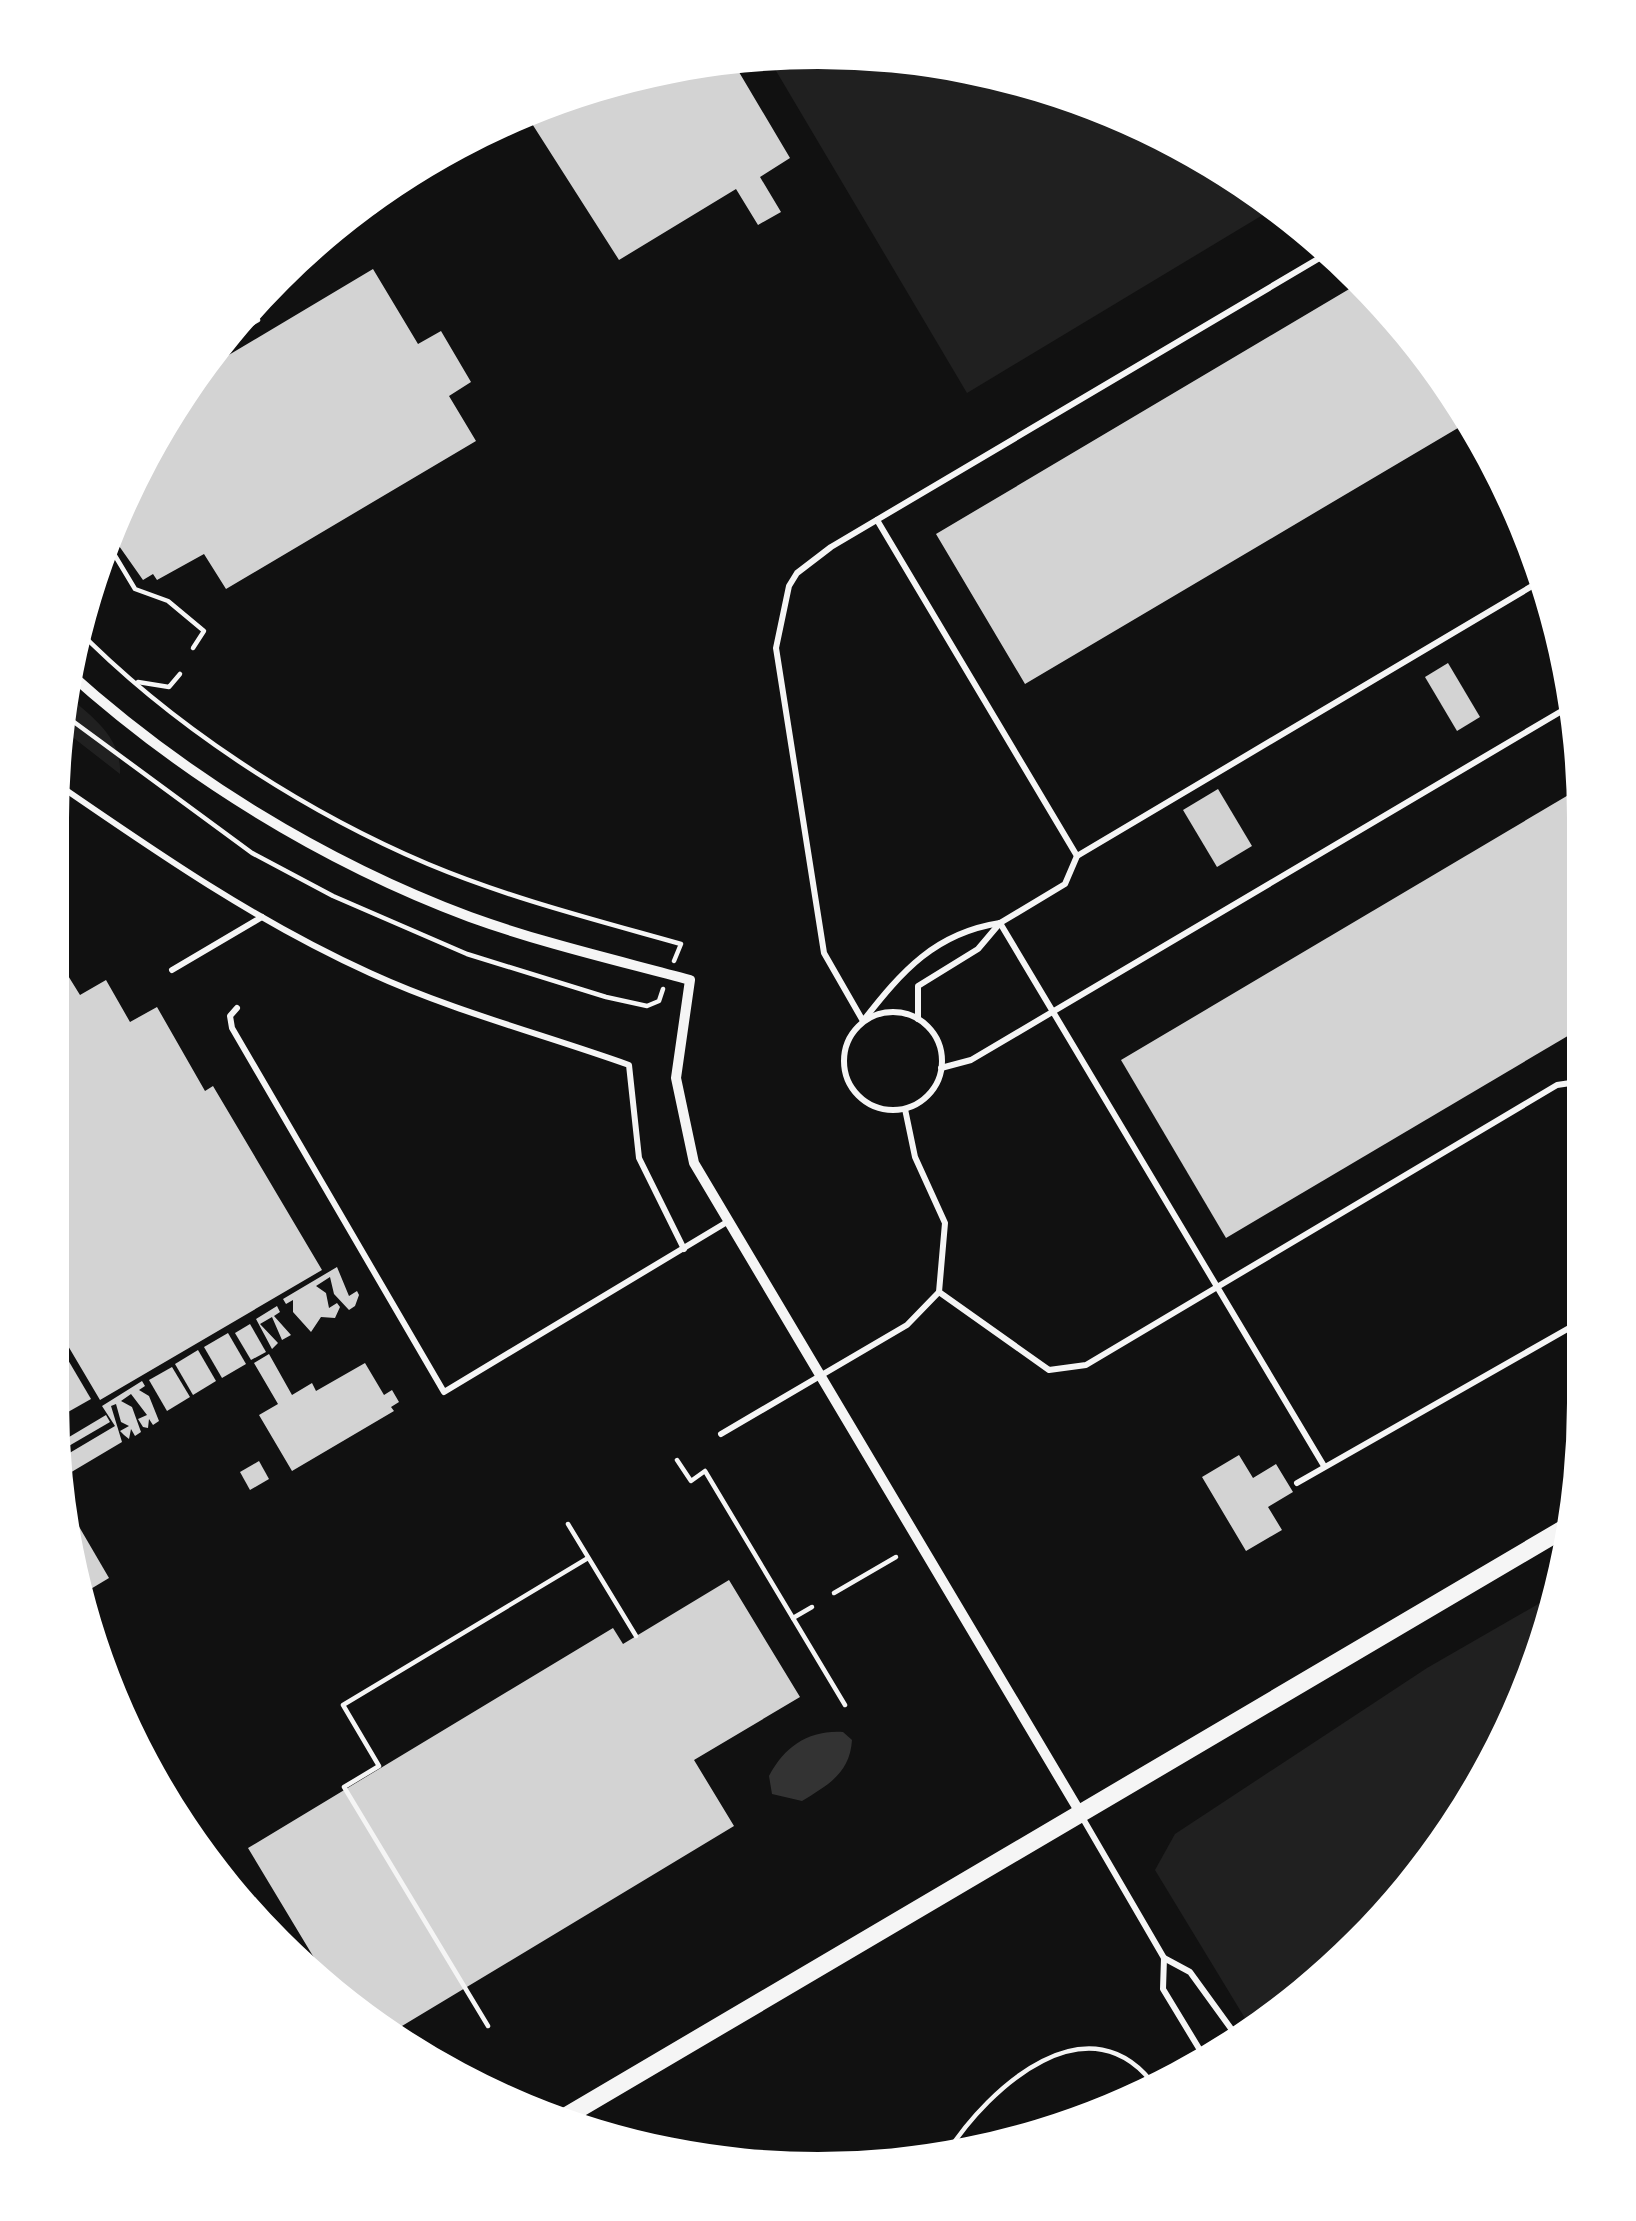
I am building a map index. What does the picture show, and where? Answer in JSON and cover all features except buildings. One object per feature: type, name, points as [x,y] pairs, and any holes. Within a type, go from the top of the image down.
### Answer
[{"type":"main road","points":[[575,2111],[1556,1534]]},
{"type":"street","points":[[81,682],[176,759],[349,863],[468,916],[690,980],[676,1078],[694,1163],[1081,1814]]},
{"type":"lane","points":[[863,1022],[824,953],[776,648],[779,614],[796,573],[877,520],[1317,260]]},
{"type":"lane","points":[[877,520],[1078,856]]},
{"type":"lane","points":[[1000,923],[964,928],[907,963],[844,1054],[853,1090],[886,1109],[905,1108],[935,1086],[941,1068],[940,1048],[918,1018],[918,986],[978,950],[1000,923],[1065,884],[1078,856],[1530,587]]},
{"type":"lane","points":[[941,1068],[971,1060],[1560,712]]},
{"type":"lane","points":[[70,793],[210,889],[372,974],[629,1065],[639,1158],[684,1249]]},
{"type":"lane","points":[[172,970],[262,917]]},
{"type":"lane","points":[[1000,923],[1324,1466]]},
{"type":"lane","points":[[237,1008],[230,1016],[232,1028],[444,1392],[727,1222]]},
{"type":"lane","points":[[863,1022],[881,1013],[918,1018]]},
{"type":"lane","points":[[939,1292],[1049,1370],[1069,1370],[1218,1288],[1556,1085],[1567,1084]]},
{"type":"lane","points":[[721,1434],[907,1325],[939,1292],[945,1223],[915,1156],[905,1108]]},
{"type":"lane","points":[[1297,1483],[1567,1330]]},
{"type":"lane","points":[[1081,1814],[1163,1958],[1163,1989],[1199,2048]]},
{"type":"lane","points":[[1163,1958],[1190,1972],[1231,2028]]},
{"type":"path","points":[[116,558],[135,589],[168,601],[204,631],[193,648]]},
{"type":"path","points":[[91,641],[214,740],[290,790],[424,862],[681,944]]},
{"type":"path","points":[[137,682],[169,686],[180,674]]},
{"type":"path","points":[[75,723],[252,853],[409,932],[606,997],[647,1006],[658,1001]]},
{"type":"path","points":[[677,1460],[692,1481],[705,1471],[845,1705]]},
{"type":"path","points":[[568,1525],[636,1636]]},
{"type":"path","points":[[834,1593],[896,1557]]},
{"type":"path","points":[[488,2026],[344,1787],[379,1766],[343,1705],[588,1558]]},
{"type":"path","points":[[793,1618],[812,1606]]},
{"type":"path","points":[[956,2139],[987,2099],[1018,2074],[1060,2054],[1101,2050],[1123,2058],[1144,2077]]},
{"type":"shaded area","points":[[776,71],[916,75],[1012,95],[1149,146],[1262,215],[967,393]]},
{"type":"shaded area","points":[[78,705],[110,737],[120,774],[74,738]]},
{"type":"shaded area","points":[[1539,1603],[1490,1734],[1441,1819],[1348,1933],[1245,2018],[1155,1870],[1175,1834],[1427,1668]]},
{"type":"shaded area","points":[[843,1732],[852,1740],[850,1751],[842,1770],[829,1783],[802,1801],[772,1794],[769,1776],[790,1748],[809,1737]]}]
